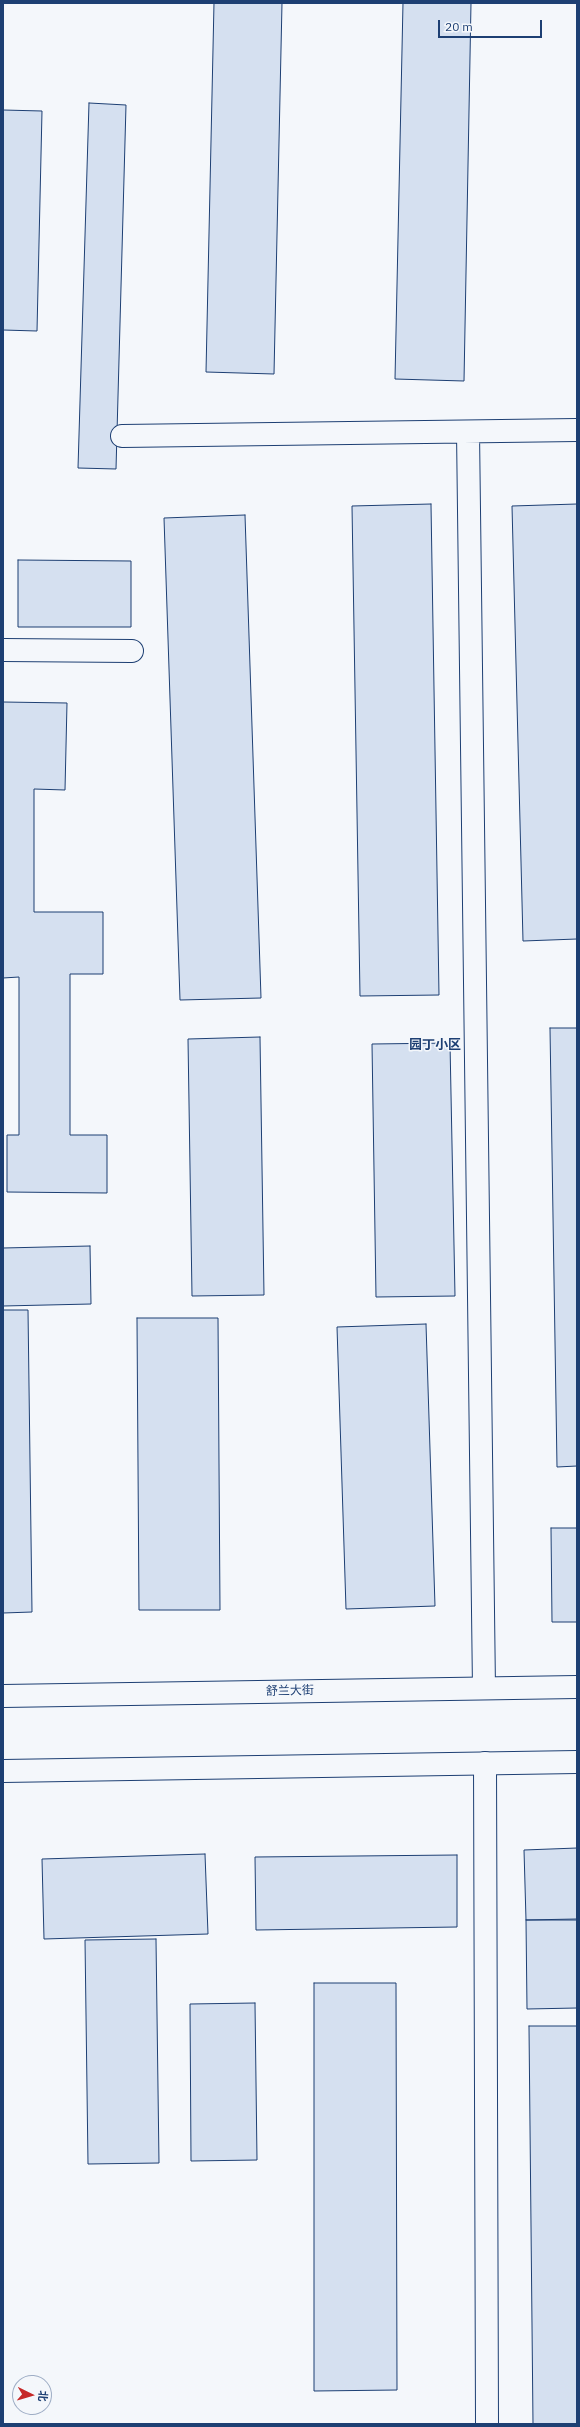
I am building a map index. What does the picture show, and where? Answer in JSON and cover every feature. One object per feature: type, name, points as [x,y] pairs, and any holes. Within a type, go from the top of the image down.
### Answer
[{"type":"street","points":[[122,436],[577,430]]},
{"type":"street","points":[[468,432],[484,1688]]},
{"type":"street","points":[[3,650],[132,651]]},
{"type":"street","name":"舒兰大街","points":[[3,1696],[577,1687]]},
{"type":"street","points":[[3,1771],[577,1762]]},
{"type":"street","points":[[485,1764],[488,2424]]},
{"type":"building","points":[[214,3],[282,3],[274,374],[206,372]]},
{"type":"building","points":[[403,3],[471,3],[464,381],[395,379]]},
{"type":"building","points":[[89,103],[126,105],[116,469],[78,468]]},
{"type":"building","points":[[3,110],[42,111],[37,331],[3,330]]},
{"type":"building","points":[[431,504],[439,995],[360,996],[352,506]]},
{"type":"building","points":[[577,504],[577,939],[523,941],[512,506]]},
{"type":"building","points":[[245,515],[261,998],[180,1000],[164,518]]},
{"type":"building","points":[[18,560],[131,561],[131,627],[18,627]]},
{"type":"building","points":[[3,702],[67,703],[65,790],[34,789],[34,912],[103,912],[103,974],[70,974],[70,1135],[107,1135],[107,1193],[7,1192],[7,1135],[19,1135],[19,977],[3,978]]},
{"type":"building","points":[[550,1028],[577,1028],[577,1466],[557,1467]]},
{"type":"building","points":[[260,1037],[264,1295],[192,1296],[188,1039]]},
{"type":"building","points":[[450,1043],[455,1296],[376,1297],[372,1044]]},
{"type":"building","points":[[90,1246],[91,1304],[3,1306],[3,1248]]},
{"type":"building","points":[[3,1310],[28,1310],[32,1612],[3,1613]]},
{"type":"building","points":[[137,1318],[218,1318],[220,1610],[139,1610]]},
{"type":"building","points":[[426,1324],[435,1606],[346,1609],[337,1327]]},
{"type":"building","points":[[551,1528],[577,1528],[577,1622],[552,1622]]},
{"type":"building","points":[[577,1848],[577,1919],[526,1920],[524,1850]]},
{"type":"building","points":[[205,1854],[208,1934],[44,1939],[42,1859]]},
{"type":"building","points":[[457,1855],[457,1927],[256,1930],[255,1857]]},
{"type":"building","points":[[526,1920],[577,1920],[577,2008],[527,2009]]},
{"type":"building","points":[[156,1939],[159,2163],[88,2164],[85,1940]]},
{"type":"building","points":[[314,1983],[396,1983],[397,2390],[314,2391]]},
{"type":"building","points":[[255,2003],[257,2160],[191,2161],[190,2004]]},
{"type":"building","points":[[529,2026],[577,2026],[577,2424],[533,2424]]},
{"type":"district","name":"园丁小区","points":[[435,1045]]}]
